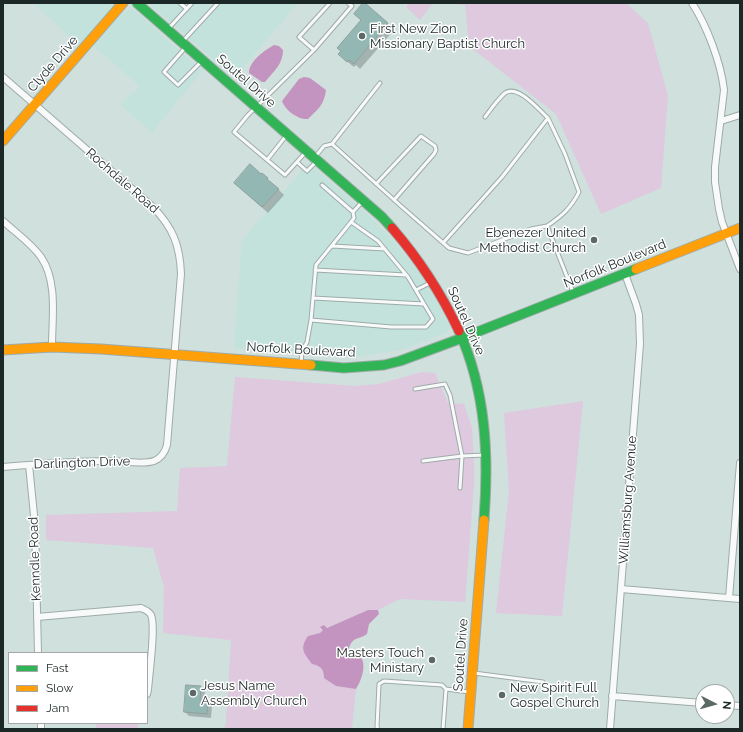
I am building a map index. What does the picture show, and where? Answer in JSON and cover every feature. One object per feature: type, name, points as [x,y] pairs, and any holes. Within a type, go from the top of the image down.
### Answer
[{"type":"street","name":"Clyde Drive","points":[[3,141],[123,3]]},
{"type":"street","name":"Soutel Drive","points":[[137,3],[363,200],[401,237],[433,281],[449,308],[473,368],[481,401],[487,456],[486,489],[468,729]]},
{"type":"street","points":[[692,3],[705,28],[723,78],[724,90],[715,167],[715,182],[719,209],[726,233],[732,245],[740,269]]},
{"type":"street","name":"Rochdale Road","points":[[3,77],[153,207],[169,226],[176,242],[181,274],[167,445],[161,458]]},
{"type":"street","points":[[721,121],[740,115]]},
{"type":"street","points":[[3,222],[33,248],[47,267],[52,286],[52,347]]},
{"type":"street","name":"Norfolk Boulevard","points":[[3,350],[52,347],[101,349],[344,368],[384,365],[417,355],[462,338],[740,228]]},
{"type":"street","name":"Williamsburg Avenue","points":[[610,729],[640,330],[636,304],[625,274]]},
{"type":"street","name":"Darlington Drive","points":[[3,467],[86,461],[148,463],[161,458]]},
{"type":"street","points":[[729,598],[740,463]]},
{"type":"street","name":"Kenndle Road","points":[[29,465],[34,525],[38,652]]},
{"type":"street","points":[[621,589],[740,599]]},
{"type":"street","points":[[36,617],[141,608],[146,610],[150,613],[153,625],[148,690]]},
{"type":"street","points":[[612,696],[695,702]]},
{"type":"lane","points":[[180,3],[187,8]]},
{"type":"lane","points":[[167,29],[192,3]]},
{"type":"lane","points":[[202,60],[178,85],[164,72],[184,44],[218,3]]},
{"type":"lane","points":[[314,50],[299,37],[330,3]]},
{"type":"lane","points":[[306,151],[285,175],[234,132],[241,121],[314,50],[352,6],[348,3]]},
{"type":"lane","points":[[296,162],[307,172],[324,146],[332,144],[380,83]]},
{"type":"lane","points":[[332,144],[449,248],[468,253],[531,229],[547,226],[558,219],[573,205],[579,192],[565,154],[548,118],[520,92],[512,90],[506,93],[485,117]]},
{"type":"lane","points":[[443,242],[502,176],[548,118]]},
{"type":"lane","points":[[267,160],[287,134]]},
{"type":"lane","points":[[376,184],[421,136],[435,146],[436,150],[434,154],[394,200]]},
{"type":"lane","points":[[301,365],[302,351],[307,342],[311,320],[316,265],[354,218],[353,212],[322,186]]},
{"type":"lane","points":[[353,212],[363,200]]},
{"type":"lane","points":[[311,320],[391,327],[426,327],[434,319],[406,275],[378,241],[352,222]]},
{"type":"lane","points":[[547,226],[573,294]]},
{"type":"lane","points":[[332,246],[384,249]]},
{"type":"lane","points":[[315,270],[406,275]]},
{"type":"lane","points":[[416,290],[433,281]]},
{"type":"lane","points":[[313,298],[424,304]]},
{"type":"lane","points":[[415,389],[445,384],[450,395],[462,456],[460,488]]},
{"type":"lane","points":[[423,461],[462,456],[487,456]]},
{"type":"lane","points":[[472,672],[543,682]]},
{"type":"lane","points":[[378,729],[379,684],[384,681],[442,685],[446,689],[471,692]]},
{"type":"lane","points":[[443,729],[446,689]]},
{"type":"shaded area","points":[[33,3],[115,3],[108,14],[80,46]]},
{"type":"shaded area","points":[[149,3],[298,3],[234,78]]},
{"type":"shaded area","points":[[409,3],[433,3],[420,20],[406,7]]},
{"type":"shaded area","points":[[443,3],[626,3],[648,23],[668,96],[661,188],[601,214],[556,114],[469,46],[465,5]]},
{"type":"shaded area","points":[[130,9],[135,11],[202,71],[152,133],[121,105],[131,93],[136,91],[140,86],[92,45],[117,17]]},
{"type":"shaded area","points":[[274,45],[279,46],[283,50],[283,55],[272,74],[265,82],[262,82],[249,73],[250,69],[258,56]]},
{"type":"shaded area","points":[[304,77],[310,78],[326,90],[322,103],[308,119],[300,118],[292,114],[282,101],[299,79]]},
{"type":"shaded area","points":[[308,163],[364,211],[394,241],[420,274],[441,310],[449,325],[449,329],[446,333],[401,350],[361,356],[343,357],[234,348],[242,240]]},
{"type":"shaded area","points":[[422,372],[435,373],[448,403],[464,404],[472,428],[474,484],[465,602],[400,599],[378,610],[368,610],[326,628],[324,625],[323,630],[320,633],[308,636],[319,665],[336,686],[356,689],[352,729],[224,729],[226,723],[231,640],[163,633],[164,587],[153,548],[46,540],[46,515],[177,511],[180,468],[227,466],[235,377],[355,386],[379,384]]},
{"type":"shaded area","points":[[583,401],[562,616],[496,613],[509,491],[504,413]]},
{"type":"shaded area","points":[[368,610],[378,610],[379,614],[369,624],[367,634],[354,640],[349,648],[353,655],[362,659],[363,670],[360,682],[356,689],[336,686],[324,678],[321,668],[312,664],[307,657],[303,648],[305,640],[308,636],[320,633],[323,630],[320,627],[324,625],[327,628]]},
{"type":"shaded area","points":[[96,724],[138,724],[138,729],[96,729]]},
{"type":"building","name":"First New Zion Missionary Baptist Church","points":[[363,3],[365,3],[388,23],[354,64],[349,60],[347,62],[338,54],[341,51],[337,48],[361,20],[354,14]]},
{"type":"building","points":[[250,164],[279,189],[262,207],[234,183]]},
{"type":"building","name":"Jesus Name Assembly Church","points":[[186,685],[201,686],[200,700],[208,700],[207,714],[184,712]]},
{"type":"traffic: fast","points":[[137,3],[382,217],[392,228]]},
{"type":"traffic: fast","points":[[311,365],[344,368],[384,365],[400,361],[636,269]]},
{"type":"traffic: fast","points":[[459,331],[475,377],[484,424],[486,471],[484,520]]},
{"type":"traffic: slow","points":[[3,141],[123,3]]},
{"type":"traffic: slow","points":[[636,269],[740,228]]},
{"type":"traffic: slow","points":[[3,350],[52,347],[101,349],[311,365]]},
{"type":"traffic: slow","points":[[468,729],[484,520]]},
{"type":"traffic: jam","points":[[392,228],[429,277],[445,303],[459,331]]},
{"type":"place","name":"First New Zion Missionary Baptist Church","points":[[362,36]]},
{"type":"place","name":"Ebenezer United Methodist Church","points":[[594,240]]},
{"type":"place","name":"Masters Touch Ministary","points":[[432,660]]},
{"type":"place","name":"Jesus Name Assembly Church","points":[[193,693]]},
{"type":"place","name":"New Spirit Full Gospel Church","points":[[502,695]]}]
